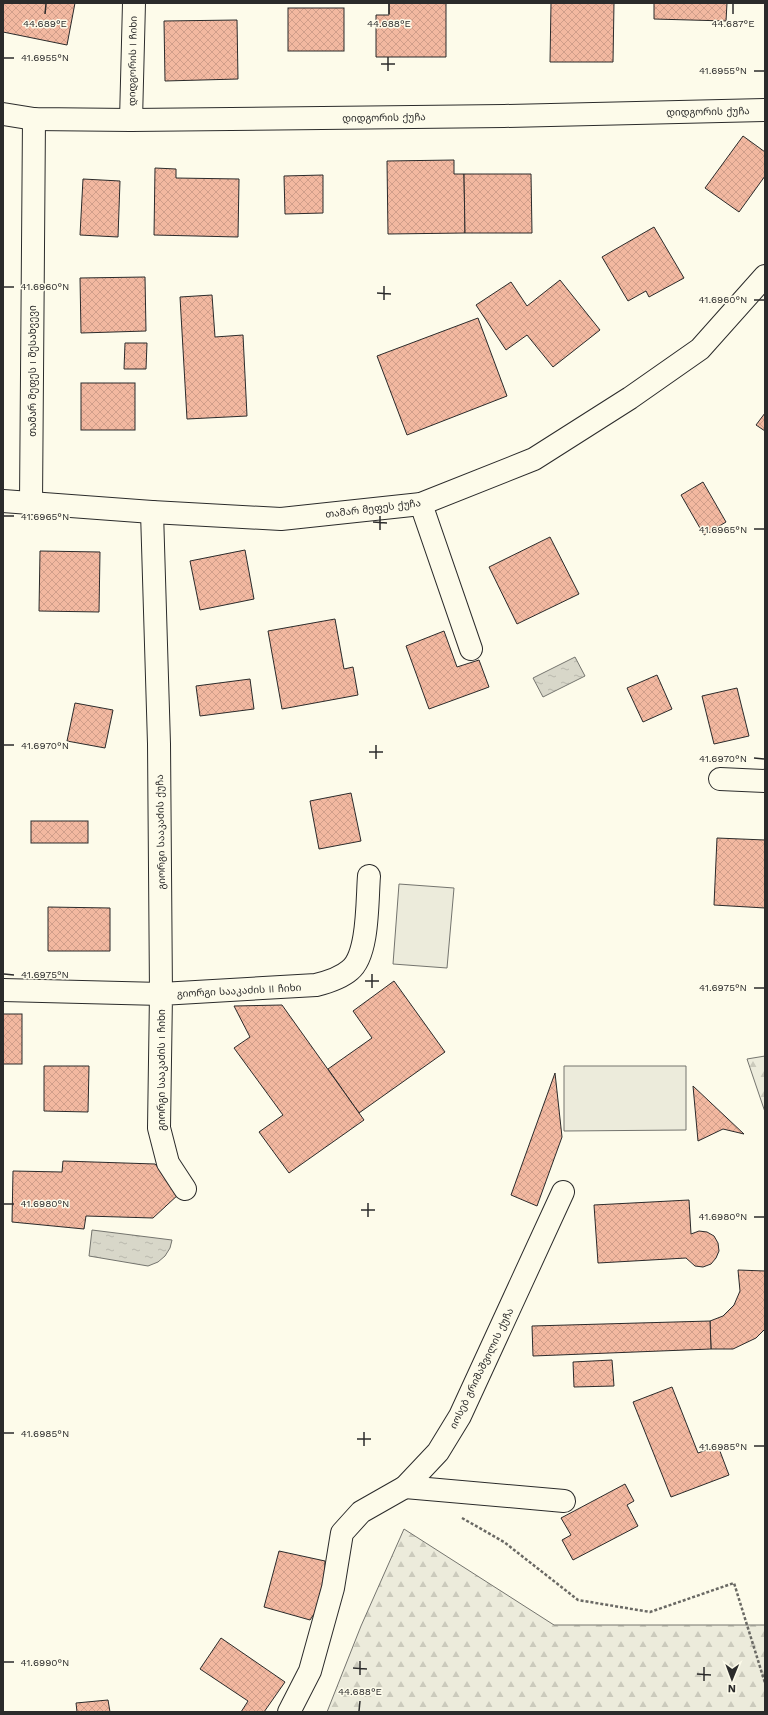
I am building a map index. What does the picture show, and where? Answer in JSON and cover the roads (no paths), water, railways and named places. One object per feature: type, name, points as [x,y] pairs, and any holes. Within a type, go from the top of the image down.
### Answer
[{"type":"street","name":"დიდგორის I ჩიხი","points":[[131,120],[134,3]]},
{"type":"street","name":"დიდგორის ქუჩა","points":[[3,114],[34,120],[131,120],[504,116],[765,110]]},
{"type":"street","name":"თამარ მეფეს I შესახვევი","points":[[31,503],[34,120]]},
{"type":"street","name":"თამარ მეფეს ქუჩა","points":[[3,501],[152,512],[281,519],[421,504],[534,459],[630,398],[700,349],[765,276]]},
{"type":"street","points":[[421,504],[471,649]]},
{"type":"street","name":"გიორგი სააკაძის ქუჩა","points":[[152,512],[159,744],[161,994]]},
{"type":"street","points":[[720,779],[765,781]]},
{"type":"street","name":"გიორგი სააკაძის II ჩიხი","points":[[161,994],[316,985],[330,981],[351,970],[361,954],[366,930],[368,876]]},
{"type":"street","points":[[3,990],[161,994]]},
{"type":"street","name":"გიორგი სააკაძის I ჩიხი","points":[[161,994],[159,1128],[168,1163],[185,1189]]},
{"type":"street","name":"იოსებ გრიშაშვილის ქუჩა","points":[[289,1712],[310,1671],[333,1588],[342,1533],[361,1512],[405,1487],[438,1452],[460,1416],[563,1192]]},
{"type":"street","points":[[405,1487],[564,1501]]},
{"type":"water","points":[[575,657],[585,676],[543,697],[533,678]]},
{"type":"water","points":[[92,1230],[172,1240],[170,1248],[165,1256],[158,1262],[148,1266],[89,1256]]}]
